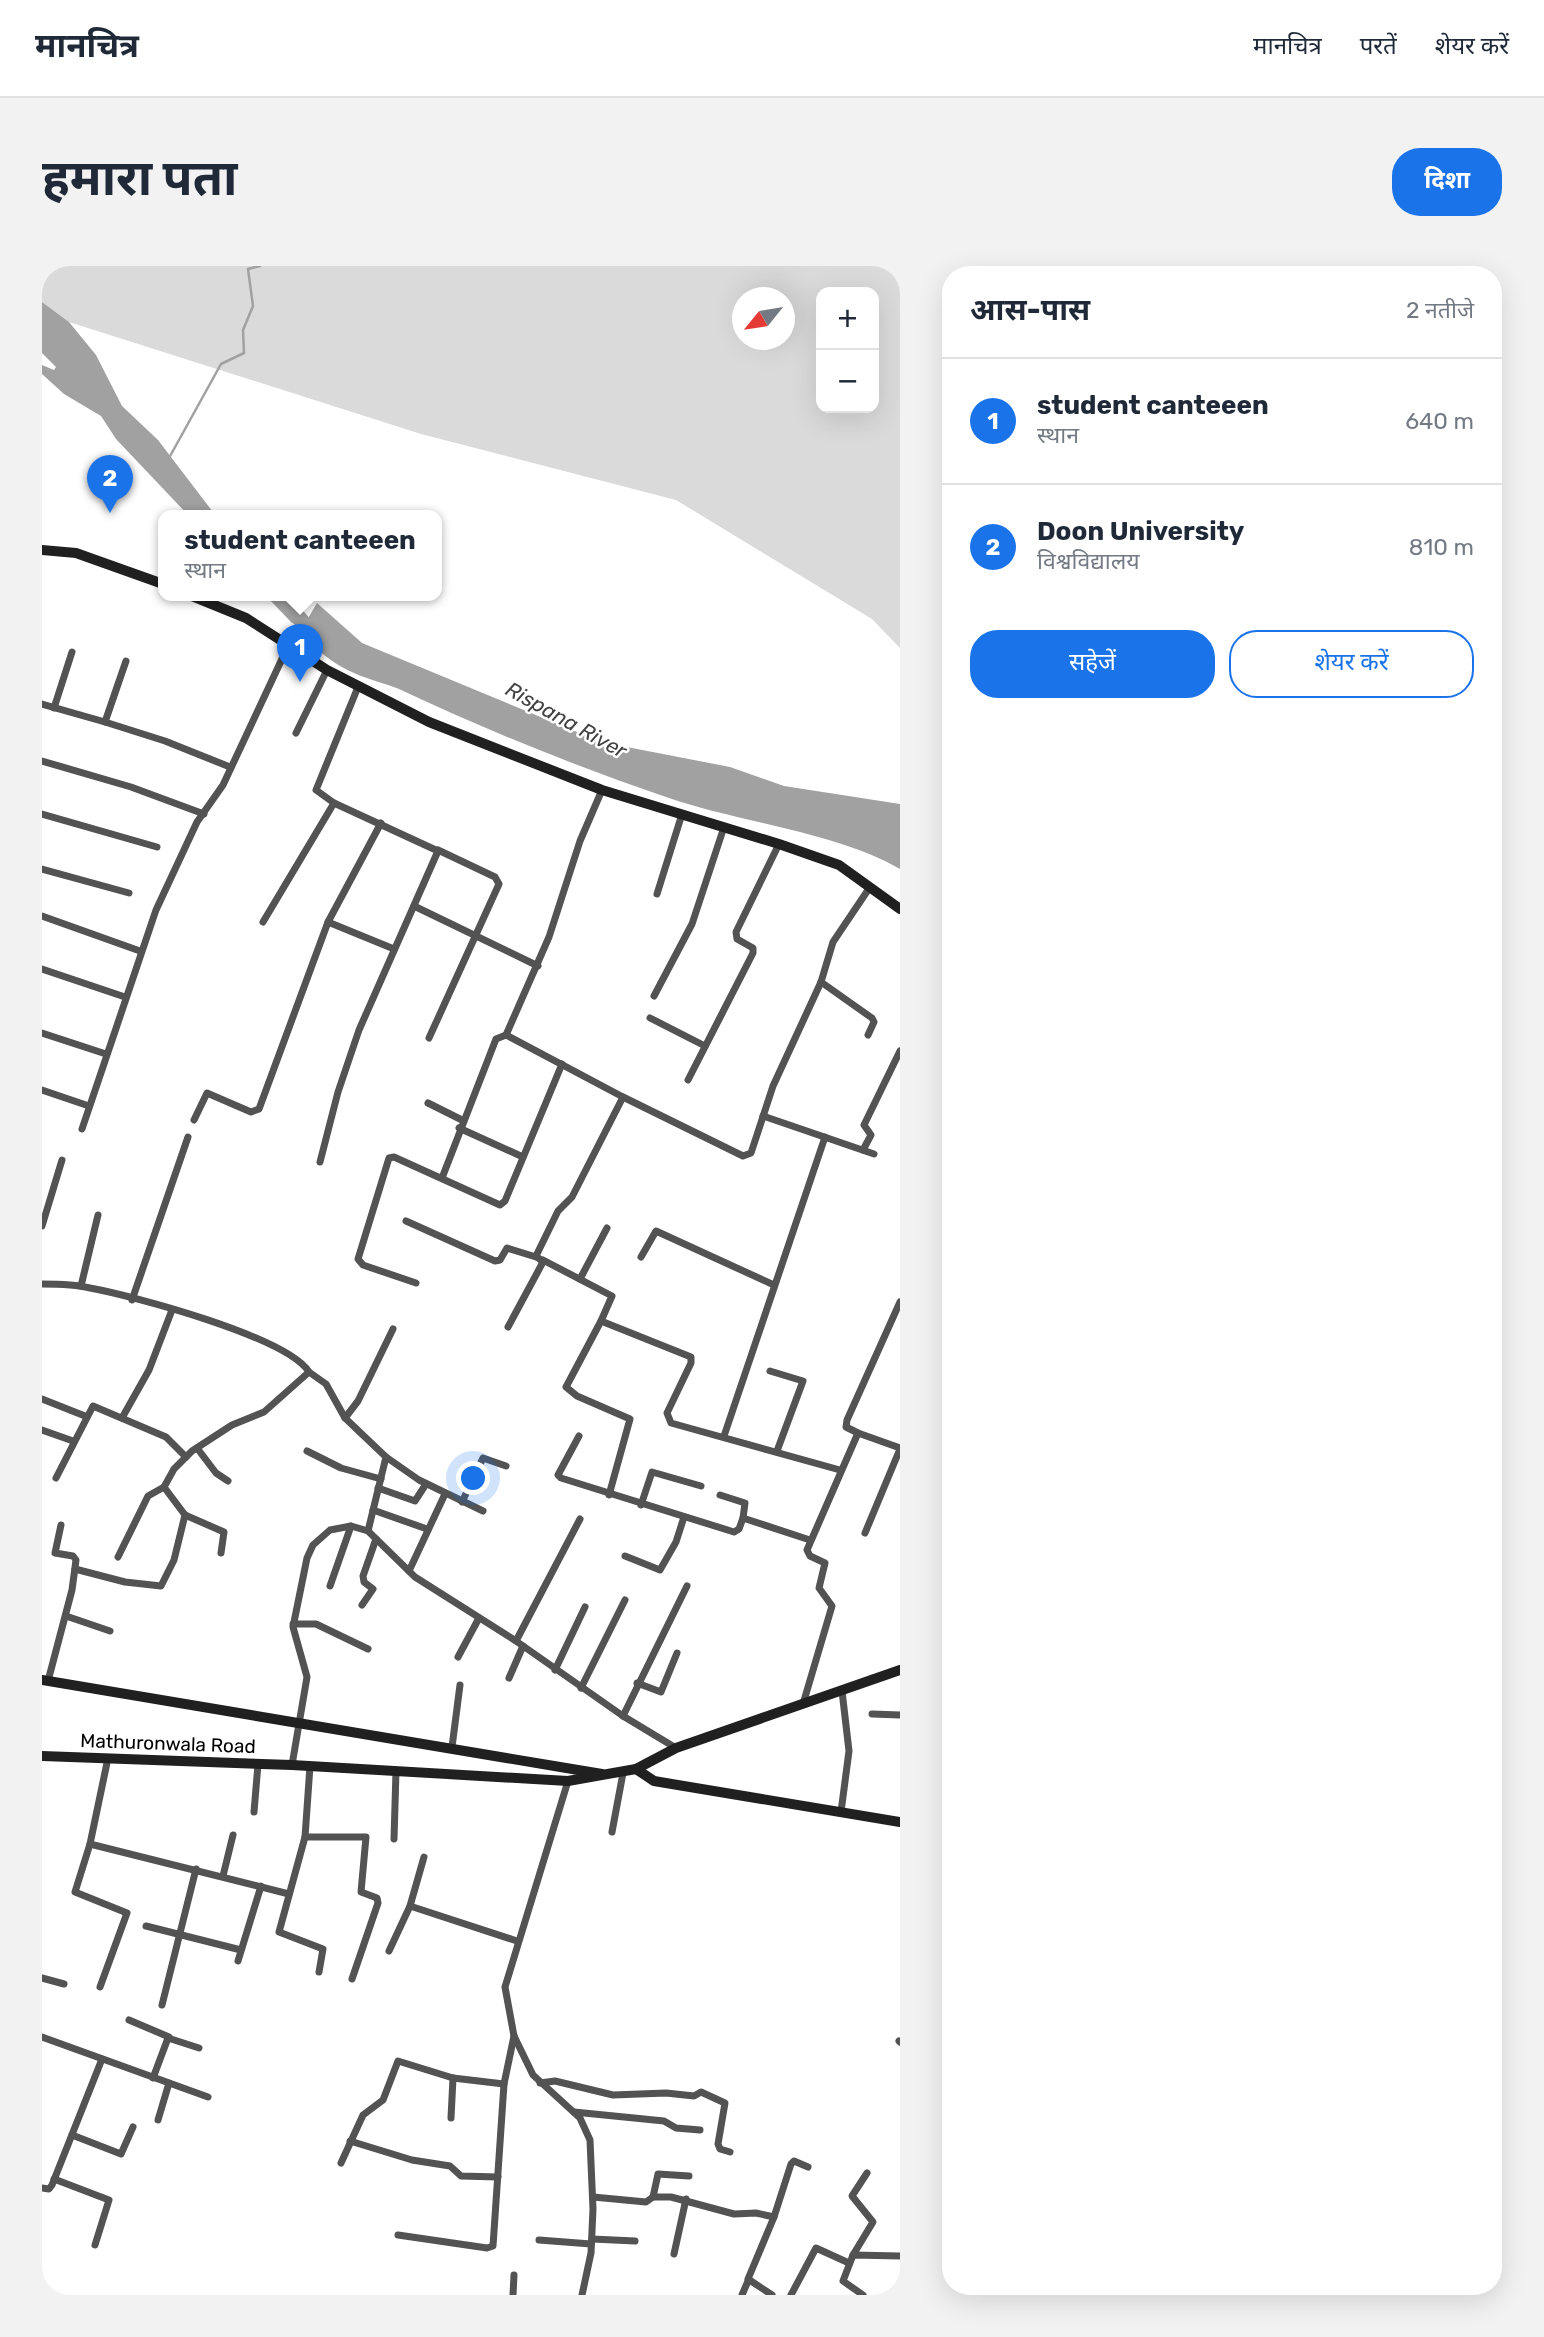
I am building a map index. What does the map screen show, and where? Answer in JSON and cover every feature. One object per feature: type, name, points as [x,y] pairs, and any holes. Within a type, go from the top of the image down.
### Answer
[{"type":"street","points":[[42,550],[76,553],[158,582]]},
{"type":"street","points":[[204,601],[246,618],[327,670],[429,722],[602,790],[839,865],[900,909]]},
{"type":"street","points":[[82,1129],[140,951],[165,889],[204,814],[214,802],[288,646]]},
{"type":"street","points":[[54,708],[72,652]]},
{"type":"street","points":[[105,722],[126,661]]},
{"type":"street","points":[[296,733],[327,670]]},
{"type":"street","points":[[358,687],[317,786],[318,792],[334,803],[438,850],[499,882],[429,1038]]},
{"type":"street","points":[[42,704],[165,741],[230,767]]},
{"type":"street","points":[[43,764],[131,786],[204,814]]},
{"type":"street","points":[[442,1178],[460,1124],[496,1039],[506,1035],[538,965],[561,905],[580,841],[602,790]]},
{"type":"street","points":[[263,922],[334,803]]},
{"type":"street","points":[[42,814],[157,847]]},
{"type":"street","points":[[657,894],[682,814]]},
{"type":"street","points":[[194,1120],[207,1093],[251,1112],[257,1111],[285,1045],[328,922],[381,823]]},
{"type":"street","points":[[654,996],[692,924],[724,827]]},
{"type":"street","points":[[688,1080],[753,953],[753,948],[737,939],[736,932],[779,844]]},
{"type":"street","points":[[320,1162],[345,1071],[394,949],[438,850]]},
{"type":"street","points":[[42,869],[129,893]]},
{"type":"street","points":[[506,1035],[743,1156],[751,1153],[786,1056],[821,982],[833,942],[870,887]]},
{"type":"street","points":[[414,906],[538,965]]},
{"type":"street","points":[[42,916],[140,951]]},
{"type":"street","points":[[328,922],[394,949]]},
{"type":"street","points":[[42,969],[125,997]]},
{"type":"street","points":[[821,982],[872,1018],[874,1024],[868,1035]]},
{"type":"street","points":[[650,1018],[705,1046]]},
{"type":"street","points":[[42,1032],[106,1054]]},
{"type":"street","points":[[863,1150],[870,1135],[864,1125],[900,1051]]},
{"type":"street","points":[[416,1283],[363,1265],[358,1256],[390,1158],[394,1157],[500,1205],[505,1201],[562,1064]]},
{"type":"street","points":[[42,1090],[89,1106]]},
{"type":"street","points":[[508,1327],[540,1259],[558,1211],[572,1197],[623,1097]]},
{"type":"street","points":[[428,1103],[460,1124],[523,1157]]},
{"type":"street","points":[[763,1116],[874,1154]]},
{"type":"street","points":[[132,1300],[188,1137]]},
{"type":"street","points":[[724,1436],[825,1137]]},
{"type":"street","points":[[42,1226],[62,1160]]},
{"type":"street","points":[[81,1286],[99,1215]]},
{"type":"street","points":[[406,1221],[495,1261],[500,1260],[507,1248],[540,1259],[612,1296],[566,1387],[578,1396],[630,1419],[609,1495]]},
{"type":"street","points":[[580,1279],[607,1228]]},
{"type":"street","points":[[641,1257],[656,1231],[775,1285]]},
{"type":"street","points":[[42,1284],[81,1286],[172,1310],[238,1332],[285,1352],[301,1361],[309,1372],[332,1391],[345,1418],[386,1457],[426,1484],[482,1511]]},
{"type":"street","points":[[865,1533],[900,1449],[846,1427],[847,1420],[900,1302]]},
{"type":"street","points":[[122,1418],[149,1370],[172,1310]]},
{"type":"street","points":[[601,1321],[688,1353],[691,1363],[667,1413],[668,1421],[840,1470]]},
{"type":"street","points":[[345,1418],[358,1401],[393,1329]]},
{"type":"street","points":[[770,1371],[803,1381],[777,1451]]},
{"type":"street","points":[[118,1557],[148,1496],[164,1487],[174,1469],[186,1457],[232,1425],[264,1412],[309,1372]]},
{"type":"street","points":[[42,1399],[85,1416]]},
{"type":"street","points":[[55,1478],[85,1416],[93,1406],[166,1437],[186,1457]]},
{"type":"street","points":[[42,1430],[73,1441]]},
{"type":"street","points":[[803,1703],[832,1606],[819,1588],[825,1563],[807,1553],[858,1433]]},
{"type":"street","points":[[579,1436],[558,1477],[641,1505],[734,1532],[739,1530],[745,1503],[720,1495]]},
{"type":"street","points":[[197,1448],[216,1473],[228,1481]]},
{"type":"street","points":[[307,1451],[341,1468],[381,1479]]},
{"type":"street","points":[[368,1531],[386,1457]]},
{"type":"street","points":[[462,1502],[483,1458],[506,1466]]},
{"type":"street","points":[[641,1505],[652,1472],[701,1486]]},
{"type":"street","points":[[378,1488],[415,1501],[426,1484]]},
{"type":"street","points":[[164,1487],[184,1515],[224,1532],[221,1553]]},
{"type":"street","points":[[409,1571],[444,1494]]},
{"type":"street","points":[[373,1510],[428,1529]]},
{"type":"street","points":[[75,1569],[125,1582],[161,1586],[174,1559],[184,1515]]},
{"type":"street","points":[[625,1556],[660,1570],[672,1550],[684,1517]]},
{"type":"street","points":[[743,1518],[810,1541]]},
{"type":"street","points":[[509,1678],[520,1644],[580,1519]]},
{"type":"street","points":[[61,1525],[55,1553],[75,1557],[75,1569],[66,1616],[45,1680],[297,1725],[452,1747],[610,1776]]},
{"type":"street","points":[[330,1586],[351,1526]]},
{"type":"street","points":[[292,1765],[306,1669],[293,1637],[293,1624],[307,1558],[313,1545],[330,1530],[351,1526],[368,1531],[409,1571],[520,1644],[623,1717],[676,1748]]},
{"type":"street","points":[[362,1605],[373,1589],[364,1582],[363,1576],[376,1539]]},
{"type":"street","points":[[623,1717],[637,1683],[687,1586]]},
{"type":"street","points":[[581,1689],[625,1601]]},
{"type":"street","points":[[555,1670],[585,1607]]},
{"type":"street","points":[[66,1616],[110,1631]]},
{"type":"street","points":[[458,1657],[479,1618]]},
{"type":"street","points":[[293,1624],[316,1624],[368,1649]]},
{"type":"street","points":[[637,1683],[661,1692],[677,1653]]},
{"type":"street","name":"Mathuronwala Road","points":[[42,1756],[292,1765],[568,1781],[610,1776],[636,1769],[676,1748],[900,1670]]},
{"type":"street","points":[[452,1747],[460,1685]]},
{"type":"street","points":[[841,1812],[849,1751],[842,1691]]},
{"type":"street","points":[[872,1714],[900,1715]]},
{"type":"street","points":[[100,1987],[127,1913],[75,1892],[90,1844],[108,1758]]},
{"type":"street","points":[[254,1812],[258,1764]]},
{"type":"street","points":[[310,1766],[305,1837],[279,1932],[323,1949],[318,1972]]},
{"type":"street","points":[[636,1769],[654,1781],[900,1822]]},
{"type":"street","points":[[394,1839],[396,1771]]},
{"type":"street","points":[[612,1832],[623,1773]]},
{"type":"street","points":[[568,1781],[505,1987],[514,2036],[540,2083],[574,2112],[587,2129],[590,2140],[592,2242],[582,2295]]},
{"type":"street","points":[[223,1876],[233,1835]]},
{"type":"street","points":[[305,1837],[368,1838],[361,1892],[377,1898],[379,1903],[352,1979]]},
{"type":"street","points":[[90,1844],[289,1895]]},
{"type":"street","points":[[389,1951],[410,1906],[424,1857]]},
{"type":"street","points":[[162,2004],[196,1869]]},
{"type":"street","points":[[238,1961],[261,1886]]},
{"type":"street","points":[[410,1906],[517,1941]]},
{"type":"street","points":[[146,1926],[241,1950]]},
{"type":"street","points":[[42,1978],[64,1984]]},
{"type":"street","points":[[128,2020],[199,2048]]},
{"type":"street","points":[[398,2235],[490,2247],[494,2243],[504,2084],[514,2036]]},
{"type":"street","points":[[42,2037],[208,2097]]},
{"type":"street","points":[[153,2078],[169,2037]]},
{"type":"street","points":[[42,2188],[51,2188],[102,2059]]},
{"type":"street","points":[[341,2163],[363,2115],[383,2100],[398,2062],[407,2062],[453,2078],[504,2084]]},
{"type":"street","points":[[451,2118],[453,2078]]},
{"type":"street","points":[[540,2083],[555,2081],[613,2095],[666,2093],[694,2096],[701,2092],[725,2103],[718,2144],[720,2149],[730,2151]]},
{"type":"street","points":[[158,2120],[169,2083]]},
{"type":"street","points":[[574,2112],[664,2121],[673,2127],[700,2130]]},
{"type":"street","points":[[72,2135],[121,2154],[133,2127]]},
{"type":"street","points":[[350,2141],[412,2160],[450,2166],[461,2176],[498,2177]]},
{"type":"street","points":[[742,2295],[774,2217],[791,2164],[794,2161],[808,2166]]},
{"type":"street","points":[[857,2293],[843,2278],[873,2222],[852,2196],[867,2173]]},
{"type":"street","points":[[653,2197],[656,2175],[689,2176]]},
{"type":"street","points":[[54,2179],[108,2200],[95,2245]]},
{"type":"street","points":[[593,2197],[646,2202],[653,2197],[685,2199],[734,2214],[756,2213],[774,2217]]},
{"type":"street","points":[[674,2254],[685,2199]]},
{"type":"street","points":[[539,2240],[635,2241]]},
{"type":"street","points":[[791,2295],[816,2248],[851,2259],[900,2256]]},
{"type":"street","points":[[513,2295],[514,2275]]},
{"type":"street","points":[[748,2281],[772,2295]]},
{"type":"shaded area","points":[[42,266],[900,266],[900,648],[872,619],[676,500],[421,434],[69,322],[42,302]]},
{"type":"shaded area","points":[[42,302],[69,322],[96,355],[122,406],[158,440],[211,510],[183,510],[116,439],[101,416],[64,394],[42,374],[42,365],[54,370],[56,367],[42,353]]},
{"type":"shaded area","points":[[271,601],[293,601],[301,610],[292,623]]},
{"type":"shaded area","points":[[317,603],[362,643],[601,742],[730,767],[784,786],[900,804],[900,869],[846,846],[694,806],[632,785],[531,747],[399,689],[347,670],[325,656],[300,632]]},
{"type":"waterway","points":[[169,458],[221,364],[244,353],[243,330],[253,306],[248,269],[260,266]]},
{"type":"waterway","name":"Rispana River","points":[[284,601],[319,636]]},
{"type":"place","name":"Doon University","points":[[110,513]]},
{"type":"place","name":"student canteeen","points":[[300,682]]}]
